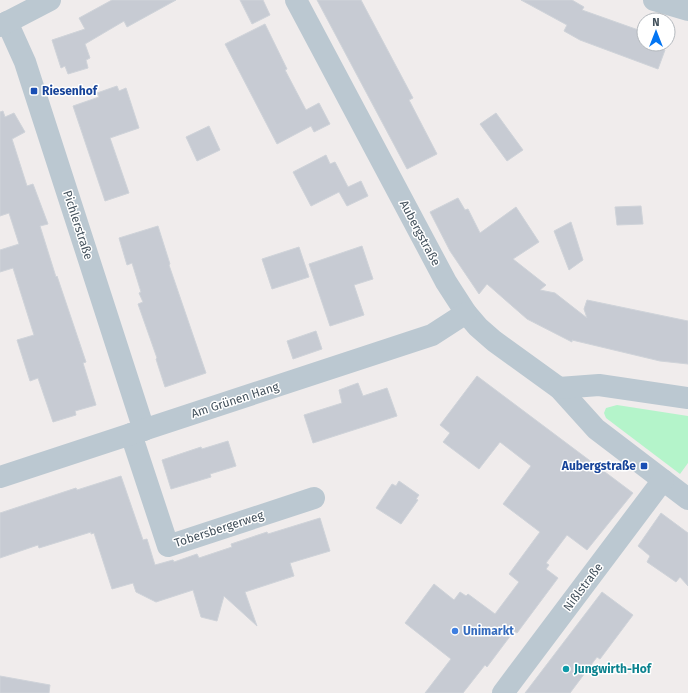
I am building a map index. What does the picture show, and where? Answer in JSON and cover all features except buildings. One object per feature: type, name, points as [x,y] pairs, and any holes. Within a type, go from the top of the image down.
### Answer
[{"type":"street","points":[[4,24],[50,0]]},
{"type":"street","name":"Aubergstraße","points":[[296,0],[446,282],[466,313],[478,328],[494,341],[559,388],[596,429],[688,499]]},
{"type":"street","points":[[654,0],[688,10]]},
{"type":"street","name":"Pichlerstraße","points":[[4,24],[24,62],[138,432]]},
{"type":"street","name":"Am Grünen Hang","points":[[0,477],[432,335],[466,313]]},
{"type":"street","points":[[559,388],[599,385],[688,398]]},
{"type":"street","name":"Tobersbergerweg","points":[[138,432],[168,546],[314,498]]},
{"type":"street","name":"Nißlstraße","points":[[503,693],[663,480]]},
{"type":"green space","points":[[617,405],[688,416],[688,463],[680,474],[606,418],[604,413],[606,408]]},
{"type":"place","name":"Riesenhof","points":[[34,91]]},
{"type":"place","name":"Aubergstraße","points":[[644,466]]},
{"type":"place","name":"Unimarkt","points":[[455,631]]},
{"type":"place","name":"Jungwirth-Hof","points":[[566,669]]}]
